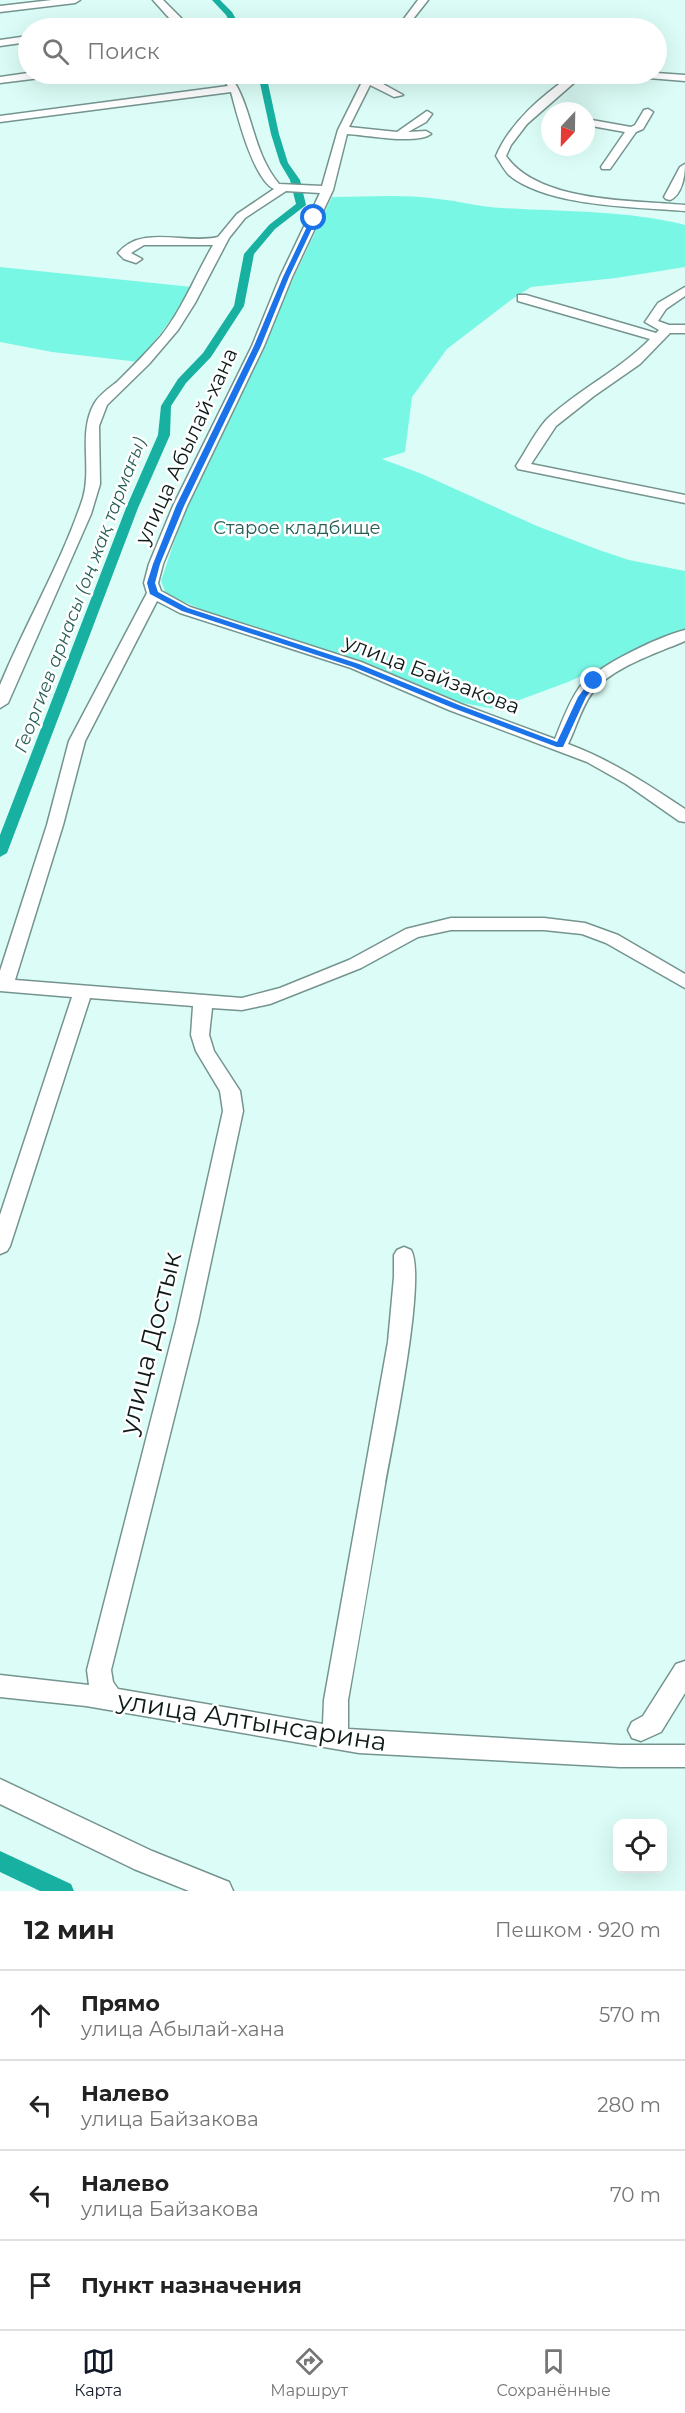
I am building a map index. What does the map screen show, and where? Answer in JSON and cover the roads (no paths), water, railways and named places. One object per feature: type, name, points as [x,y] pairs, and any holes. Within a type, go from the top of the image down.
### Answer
[{"type":"street","points":[[0,9],[75,0]]},
{"type":"street","points":[[158,0],[175,18]]},
{"type":"street","points":[[409,18],[423,0]]},
{"type":"street","points":[[0,43],[18,40]]},
{"type":"street","points":[[667,73],[675,73],[685,78]]},
{"type":"street","points":[[0,80],[18,78]]},
{"type":"street","points":[[232,84],[235,88],[248,137],[269,179],[275,186],[327,190]]},
{"type":"street","name":"улица Абылай-хана","points":[[2,984],[55,825],[76,741],[154,594],[151,583],[156,564],[180,506],[258,346],[286,277],[327,190],[343,130],[366,84]]},
{"type":"street","name":"улица Абылай-хана","points":[[380,84],[398,95]]},
{"type":"street","points":[[564,84],[508,140],[501,156],[505,165],[516,176],[576,197],[685,208]]},
{"type":"street","points":[[0,119],[235,88]]},
{"type":"street","points":[[606,166],[632,130],[639,127],[648,112]]},
{"type":"street","points":[[404,136],[402,132],[423,121],[427,114]]},
{"type":"street","points":[[532,114],[541,116]]},
{"type":"street","points":[[595,124],[632,130]]},
{"type":"street","points":[[343,130],[404,136],[426,134]]},
{"type":"street","points":[[670,197],[680,184],[685,167]]},
{"type":"street","points":[[0,703],[91,494],[96,468],[91,427],[93,415],[100,403],[140,367],[166,338],[184,312],[224,239],[242,216],[293,189]]},
{"type":"street","points":[[136,260],[124,253],[136,242],[204,244],[224,239]]},
{"type":"street","points":[[665,331],[651,322],[662,306],[685,291]]},
{"type":"street","points":[[522,298],[665,331],[685,329]]},
{"type":"street","points":[[665,331],[636,361],[589,393],[551,423],[523,466],[683,495]]},
{"type":"street","name":"улица Байзакова","points":[[154,594],[185,610],[356,665],[456,707],[593,759],[685,817]]},
{"type":"street","points":[[560,746],[582,697],[594,681],[685,635]]},
{"type":"street","points":[[2,984],[242,1004],[263,1000],[355,964],[405,936],[432,927],[451,924],[544,924],[585,929],[612,939],[685,982]]},
{"type":"street","points":[[0,1246],[49,1103],[79,1007],[82,990]]},
{"type":"street","name":"улица Достык","points":[[111,1699],[101,1685],[99,1670],[187,1322],[229,1171],[233,1111],[227,1085],[205,1051],[200,1035],[202,1007],[200,1002]]},
{"type":"street","points":[[334,1739],[336,1700],[399,1342],[405,1255]]},
{"type":"street","points":[[641,1730],[652,1724],[685,1672]]},
{"type":"street","name":"улица Алтынсарина","points":[[0,1686],[111,1699],[334,1739],[620,1756],[685,1756]]},
{"type":"street","points":[[0,1791],[143,1860],[220,1891]]},
{"type":"waterway","name":"Георгиев арнасы (оң жақ тармағы)","points":[[216,0],[231,18]]},
{"type":"waterway","name":"Георгиев арнасы (оң жақ тармағы)","points":[[0,853],[132,508],[164,435],[166,406],[182,381],[207,355],[239,306],[249,254],[272,227],[301,205],[295,180],[284,163],[275,134],[264,84]]},
{"type":"waterway","name":"Георгиев арнасы (оң жақ тармағы)","points":[[0,1861],[63,1891]]},
{"type":"park label","name":"Старое кладбище","points":[[297,528]]}]
